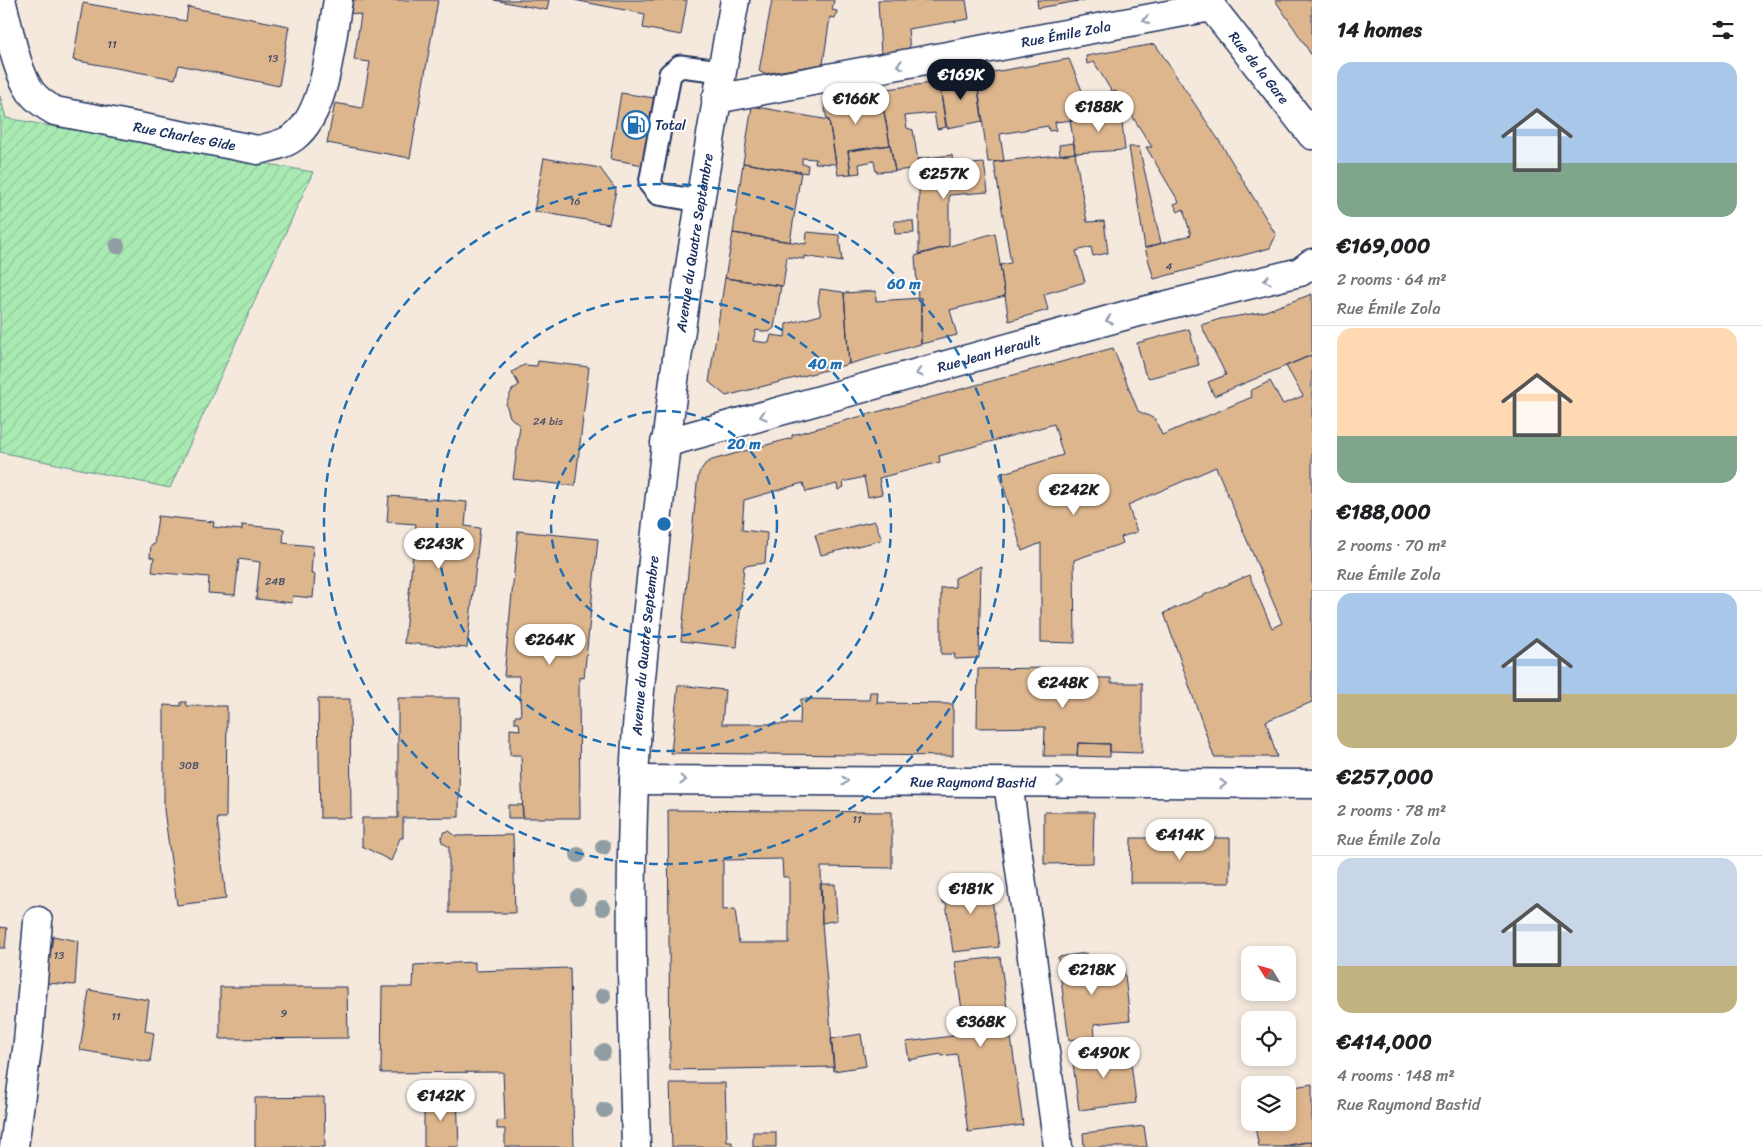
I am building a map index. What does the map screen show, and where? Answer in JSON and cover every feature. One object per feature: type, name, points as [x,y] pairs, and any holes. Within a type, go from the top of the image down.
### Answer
[{"type":"street","name":"Rue Charles Gide","points":[[1,0],[23,77],[31,92],[41,102],[55,111],[258,150],[278,146],[294,137],[310,120],[320,98],[338,0]]},
{"type":"street","name":"Avenue du Quatre Septembre","points":[[636,1147],[631,946],[634,780],[641,674],[665,444],[716,99],[735,0]]},
{"type":"street","name":"Rue Émile Zola","points":[[716,99],[1209,4]]},
{"type":"street","name":"Rue de la Gare","points":[[1209,4],[1312,135]]},
{"type":"street","name":"Rue Jean Herault","points":[[665,444],[1127,315],[1300,272],[1312,263]]},
{"type":"street","name":"Rue Raymond Bastid","points":[[634,780],[1312,784]]},
{"type":"street","points":[[1008,782],[1058,1147]]},
{"type":"street","points":[[14,1147],[28,1042],[38,921]]},
{"type":"lane","points":[[700,202],[658,194],[650,184],[670,74],[680,66],[722,72]]},
{"type":"green space","points":[[0,96],[6,118],[313,172],[170,488],[0,452]]},
{"type":"building","points":[[353,0],[438,0],[410,158],[327,143],[335,103],[362,108],[370,62],[354,60],[361,15],[351,13]]},
{"type":"building","points":[[494,0],[549,0],[547,10]]},
{"type":"building","points":[[574,0],[687,0],[681,35],[643,28],[645,14]]},
{"type":"building","points":[[772,0],[834,0],[832,10],[837,11],[835,18],[830,17],[823,64],[764,74],[759,71]]},
{"type":"building","points":[[878,0],[966,0],[969,19],[908,29],[910,50],[881,55]]},
{"type":"building","points":[[1037,0],[1085,0],[1038,8]]},
{"type":"building","points":[[1275,0],[1312,0],[1312,56],[1294,28]]},
{"type":"building","points":[[83,3],[186,21],[188,7],[289,26],[279,86],[179,65],[175,79],[73,60]]},
{"type":"building","points":[[1155,44],[1220,142],[1276,235],[1270,248],[1154,279],[1145,248],[1191,235],[1183,209],[1178,212],[1174,204],[1179,202],[1146,147],[1152,147],[1116,91],[1112,92],[1094,62],[1087,64],[1086,56]]},
{"type":"building","points":[[1069,59],[1087,103],[1071,105],[1074,120],[1055,122],[1056,130],[1049,131],[1048,126],[1000,134],[1004,161],[988,162],[976,75]]},
{"type":"building","points":[[976,75],[983,121],[947,128],[939,82]]},
{"type":"building","points":[[939,82],[946,127],[937,129],[934,113],[905,116],[907,128],[913,130],[919,168],[895,171],[880,90]]},
{"type":"building","points":[[880,90],[890,145],[848,151],[851,174],[838,175],[829,120],[827,120],[824,103],[828,98]]},
{"type":"building","points":[[621,93],[661,99],[649,166],[610,159]]},
{"type":"building","points":[[752,106],[829,120],[836,164],[815,163],[816,159],[802,158],[802,164],[808,165],[807,173],[743,163]]},
{"type":"building","points":[[1117,107],[1117,113],[1121,113],[1125,150],[1075,153],[1070,119],[1105,115],[1104,108]]},
{"type":"building","points":[[1074,143],[1075,153],[1060,155],[1059,145]]},
{"type":"building","points":[[890,145],[895,171],[876,172],[874,161],[859,164],[860,173],[851,174],[848,151]]},
{"type":"building","points":[[1129,147],[1139,147],[1161,243],[1145,248]]},
{"type":"building","points":[[1075,153],[1087,222],[1104,221],[1108,253],[1093,256],[1091,247],[1076,251],[1085,282],[1044,294],[1048,310],[1009,321],[1000,265],[1011,263],[994,162]]},
{"type":"building","points":[[952,155],[953,166],[919,168],[917,159]]},
{"type":"building","points":[[544,158],[600,168],[616,190],[609,224],[534,211]]},
{"type":"building","points":[[743,163],[801,172],[790,242],[733,233]]},
{"type":"building","points":[[984,163],[988,192],[949,195],[949,246],[919,254],[919,168]]},
{"type":"building","points":[[894,221],[913,221],[914,233],[895,234]]},
{"type":"building","points":[[807,232],[839,235],[842,262],[804,256],[804,259],[787,257],[783,286],[725,278],[733,233],[806,244]]},
{"type":"building","points":[[995,233],[1005,296],[950,310],[957,335],[921,344],[921,298],[918,298],[915,256]]},
{"type":"building","points":[[725,278],[781,286],[774,328],[769,332],[756,330],[753,341],[769,343],[771,335],[785,337],[786,324],[821,315],[818,302],[820,289],[844,293],[849,364],[726,396],[709,382]]},
{"type":"building","points":[[876,291],[876,301],[921,298],[921,344],[849,364],[844,293]]},
{"type":"building","points":[[1312,294],[1312,355],[1214,396],[1208,382],[1226,375],[1201,325],[1220,319],[1263,312]]},
{"type":"building","points":[[1189,329],[1199,365],[1149,378],[1145,374],[1137,343]]},
{"type":"building","points":[[1113,348],[1138,411],[1155,419],[1162,435],[1252,397],[1250,391],[1270,381],[1283,404],[1303,396],[1286,366],[1312,355],[1312,702],[1266,721],[1277,757],[1214,757],[1164,613],[1249,575],[1272,628],[1282,623],[1216,467],[1128,505],[1137,532],[1121,537],[1123,543],[1074,560],[1075,643],[1041,642],[1041,543],[1022,551],[1000,474],[1063,455],[1054,424],[939,456],[940,462],[879,478],[882,494],[868,497],[864,477],[843,482],[844,487],[838,490],[837,484],[806,492],[803,483],[744,500],[742,530],[767,533],[765,563],[744,566],[737,647],[681,641],[697,484],[699,473],[705,464],[712,460],[792,438],[792,435]]},
{"type":"building","points":[[538,361],[589,367],[575,486],[513,479],[520,426],[510,417],[506,404],[512,390],[519,385],[512,372],[524,365],[537,366]]},
{"type":"building","points":[[389,496],[467,502],[465,526],[480,528],[467,648],[404,643],[416,524],[387,522]]},
{"type":"building","points":[[158,516],[214,522],[213,527],[242,530],[242,525],[284,529],[283,543],[313,546],[311,574],[315,574],[313,598],[293,596],[292,603],[256,599],[260,562],[239,559],[235,595],[208,593],[209,577],[152,572],[154,558],[150,557],[151,545],[154,545]]},
{"type":"building","points":[[875,521],[882,540],[821,555],[815,535]]},
{"type":"building","points":[[518,531],[598,539],[584,678],[579,677],[580,818],[523,818],[521,755],[510,755],[510,729],[520,730],[519,723],[515,723],[515,716],[521,716],[519,676],[504,676]]},
{"type":"building","points":[[981,566],[979,658],[954,659],[955,654],[941,654],[941,588],[955,587],[955,578]]},
{"type":"building","points":[[1046,668],[1045,678],[1111,678],[1111,683],[1142,683],[1142,753],[1110,752],[1110,744],[1078,743],[1077,756],[1044,756],[1045,727],[977,728],[978,669]]},
{"type":"building","points":[[678,685],[725,690],[722,724],[800,724],[801,699],[869,700],[870,692],[878,692],[877,703],[953,704],[953,756],[671,753]]},
{"type":"building","points":[[398,698],[460,698],[459,817],[403,818],[403,838],[400,838],[391,861],[362,846],[362,818],[398,818]]},
{"type":"building","points":[[318,699],[350,699],[351,818],[320,818]]},
{"type":"building","points":[[181,702],[186,702],[187,706],[227,706],[226,818],[217,818],[226,899],[177,905],[164,810],[164,705],[181,706]]},
{"type":"building","points":[[1078,743],[1110,744],[1110,757],[1077,756]]},
{"type":"building","points":[[508,805],[522,805],[523,818],[508,818]]},
{"type":"building","points":[[668,810],[892,812],[892,868],[821,867],[822,923],[834,1067],[670,1070]],"holes":[[[782,859],[783,877],[789,877],[789,943],[739,943],[735,909],[723,910],[723,860]]]},
{"type":"building","points":[[1044,812],[1094,812],[1093,863],[1044,864]]},
{"type":"building","points":[[449,831],[456,836],[513,835],[515,913],[449,913],[449,847],[442,842],[441,838],[444,832]]},
{"type":"building","points":[[1131,838],[1230,838],[1230,883],[1130,883]]},
{"type":"building","points":[[989,878],[999,947],[953,952],[946,903],[943,903],[940,885]]},
{"type":"building","points":[[820,884],[835,884],[837,920],[822,923]]},
{"type":"building","points":[[0,927],[7,928],[5,948],[0,948]]},
{"type":"building","points":[[53,936],[78,941],[75,985],[46,983]]},
{"type":"building","points":[[1087,953],[1090,972],[1124,967],[1130,1020],[1094,1024],[1095,1037],[1069,1040],[1058,957]]},
{"type":"building","points":[[1000,957],[1023,1125],[968,1132],[957,1054],[942,1056],[941,1054],[909,1060],[906,1042],[953,1036],[952,1032],[965,1030],[955,962]]},
{"type":"building","points":[[475,962],[475,971],[570,968],[574,1147],[505,1147],[505,1129],[497,1129],[497,1121],[505,1120],[503,1072],[381,1073],[382,987],[413,987],[414,965]]},
{"type":"building","points":[[220,987],[347,987],[348,1038],[220,1039]]},
{"type":"building","points":[[89,990],[149,1000],[145,1031],[154,1033],[150,1062],[80,1050]]},
{"type":"building","points":[[861,1034],[866,1066],[834,1071],[831,1039]]},
{"type":"building","points":[[1129,1047],[1136,1103],[1079,1110],[1072,1055]]},
{"type":"building","points":[[670,1083],[725,1083],[727,1142],[732,1142],[732,1147],[672,1147]]},
{"type":"building","points":[[1312,1084],[1312,1141],[1284,1147],[1259,1147],[1256,1131],[1296,1131],[1296,1087]]},
{"type":"building","points":[[424,1096],[457,1096],[459,1147],[424,1147]]},
{"type":"building","points":[[324,1097],[325,1147],[255,1147],[255,1098]]},
{"type":"building","points":[[1144,1126],[1147,1147],[1084,1147],[1083,1133]]},
{"type":"building","points":[[753,1132],[776,1132],[776,1147],[753,1147]]},
{"type":"building","points":[[1312,1141],[1312,1147],[1283,1146]]},
{"type":"place","name":"Total","points":[[636,125]]}]
